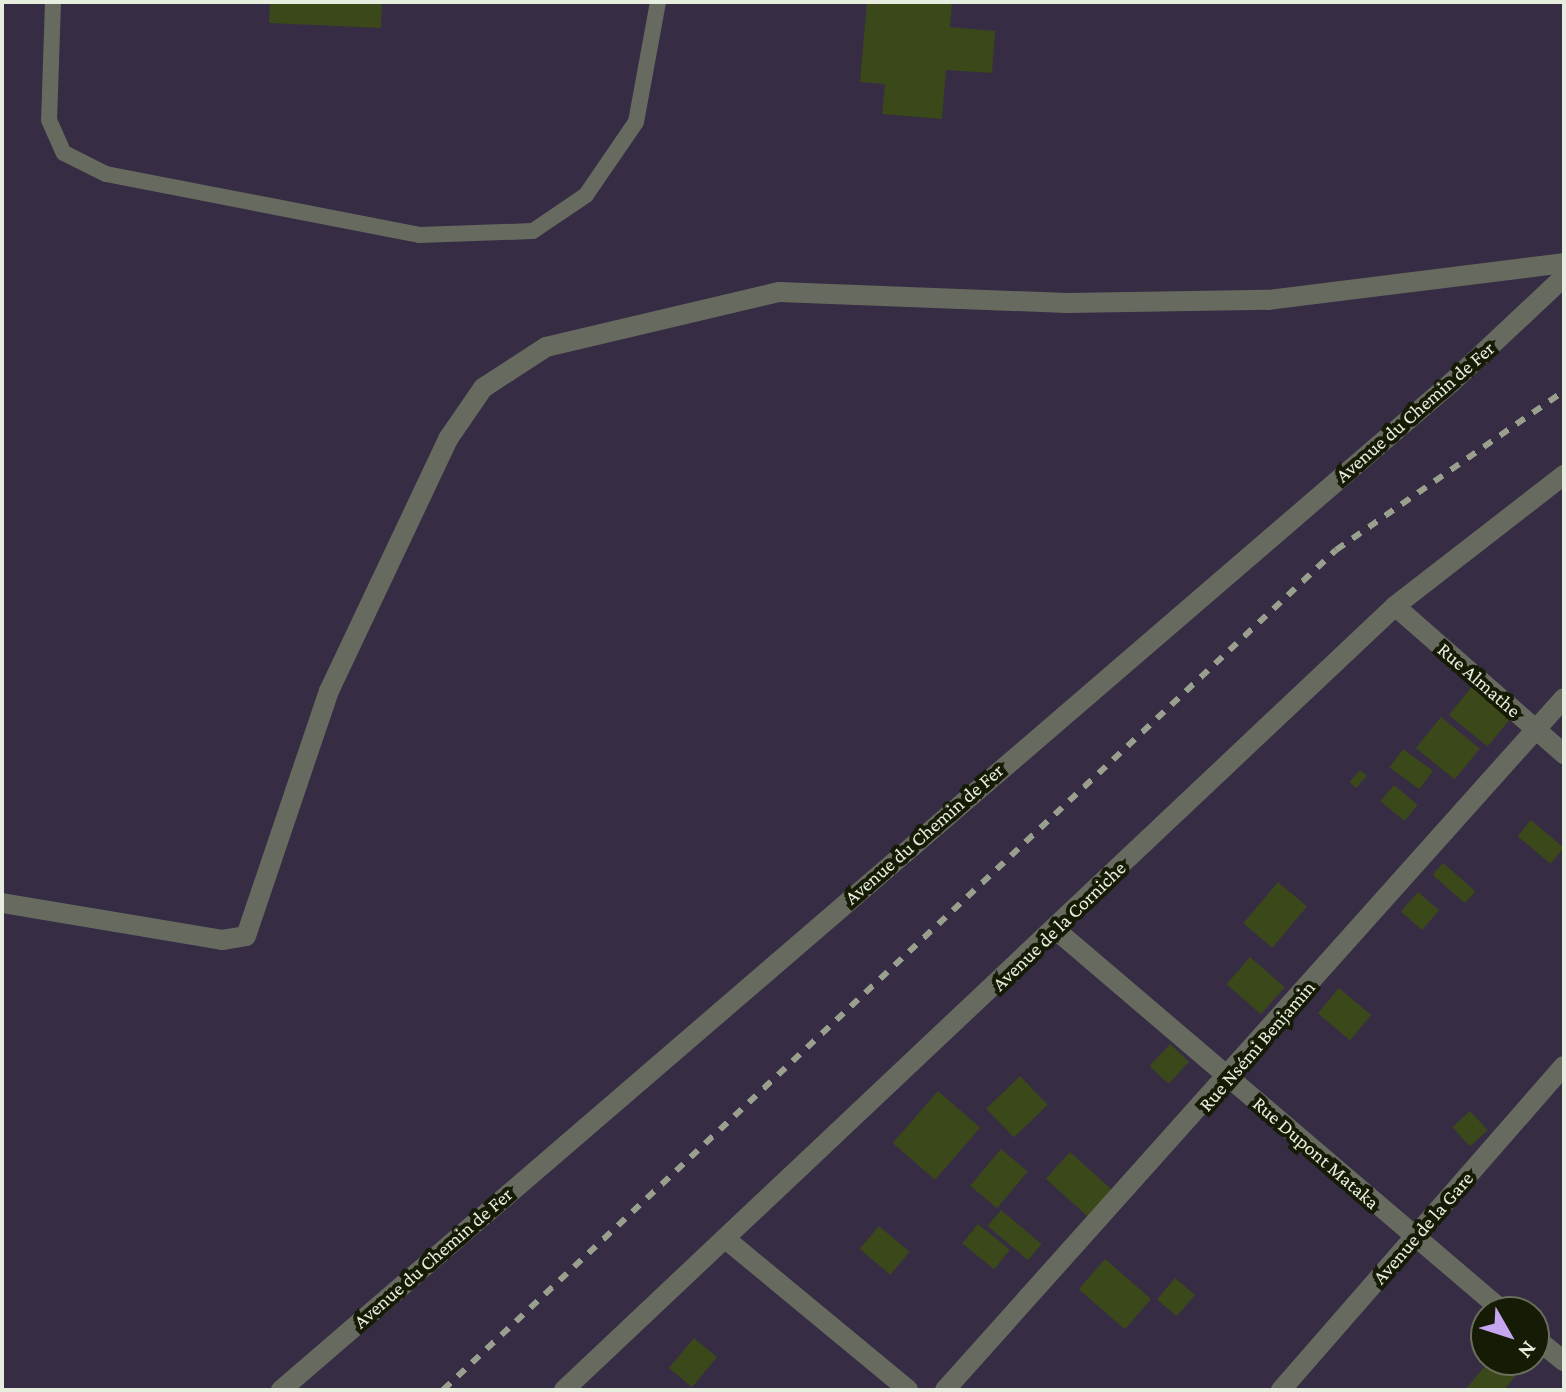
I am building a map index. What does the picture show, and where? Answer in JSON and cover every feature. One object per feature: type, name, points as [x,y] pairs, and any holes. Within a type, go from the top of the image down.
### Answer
[{"type":"street","points":[[2,903],[222,940],[246,936],[329,691],[448,439],[483,388],[546,347],[779,292],[1067,303],[1268,300],[1564,263]]},
{"type":"street","name":"Avenue du Chemin de Fer","points":[[281,1390],[1451,383],[1564,277]]},
{"type":"street","name":"Avenue de la Corniche","points":[[564,1390],[1056,930],[1395,606],[1564,475]]},
{"type":"street","name":"Rue Almathe","points":[[1395,606],[1564,754]]},
{"type":"street","name":"Rue Nsémi Benjamin","points":[[945,1390],[1230,1077],[1564,698]]},
{"type":"street","name":"Rue Dupont Mataka","points":[[1056,930],[1484,1296]]},
{"type":"street","name":"Avenue de la Gare","points":[[1281,1390],[1564,1066]]},
{"type":"street","points":[[727,1240],[908,1390]]},
{"type":"lane","points":[[53,2],[49,120],[64,153],[106,174],[419,235],[533,231],[586,195],[636,122],[658,2]]},
{"type":"shaded area","points":[[2,2],[1564,2],[1564,1390],[2,1390]]},
{"type":"building","points":[[270,2],[382,2],[381,28],[269,23]]},
{"type":"building","points":[[867,2],[952,2],[950,27],[995,31],[992,73],[946,70],[942,119],[882,114],[885,84],[860,82]]},
{"type":"building","points":[[1474,684],[1513,715],[1488,747],[1449,715]]},
{"type":"building","points":[[1441,717],[1480,748],[1455,780],[1416,748]]},
{"type":"building","points":[[1403,749],[1433,771],[1419,789],[1389,768]]},
{"type":"building","points":[[1360,770],[1367,776],[1356,788],[1350,782]]},
{"type":"building","points":[[1394,785],[1418,805],[1404,821],[1381,801]]},
{"type":"building","points":[[1531,820],[1564,848],[1550,864],[1518,836]]},
{"type":"building","points":[[1443,863],[1475,891],[1465,903],[1433,875]]},
{"type":"building","points":[[1278,882],[1307,906],[1272,948],[1243,923]]},
{"type":"building","points":[[1418,892],[1439,910],[1422,930],[1401,912]]},
{"type":"building","points":[[1250,957],[1285,987],[1261,1014],[1226,984]]},
{"type":"building","points":[[1339,988],[1371,1015],[1350,1040],[1318,1013]]},
{"type":"building","points":[[1170,1044],[1189,1062],[1169,1084],[1150,1066]]},
{"type":"building","points":[[1020,1076],[1048,1105],[1014,1137],[986,1109]]},
{"type":"building","points":[[938,1091],[980,1128],[935,1180],[893,1143]]},
{"type":"building","points":[[1470,1111],[1488,1130],[1470,1146],[1452,1127]]},
{"type":"building","points":[[1001,1149],[1028,1171],[997,1208],[970,1186]]},
{"type":"building","points":[[1070,1152],[1112,1190],[1088,1217],[1046,1179]]},
{"type":"building","points":[[1001,1210],[1042,1244],[1028,1260],[988,1226]]},
{"type":"building","points":[[978,1224],[1010,1250],[994,1269],[962,1243]]},
{"type":"building","points":[[879,1226],[910,1252],[890,1275],[860,1249]]},
{"type":"building","points":[[1105,1259],[1151,1299],[1125,1329],[1079,1289]]},
{"type":"building","points":[[1175,1278],[1195,1295],[1177,1316],[1157,1299]]},
{"type":"building","points":[[694,1338],[717,1357],[692,1387],[669,1368]]},
{"type":"building","points":[[1477,1376],[1516,1376],[1504,1390],[1465,1390]]},
{"type":"railway","points":[[443,1390],[1336,550],[1564,391]]}]
